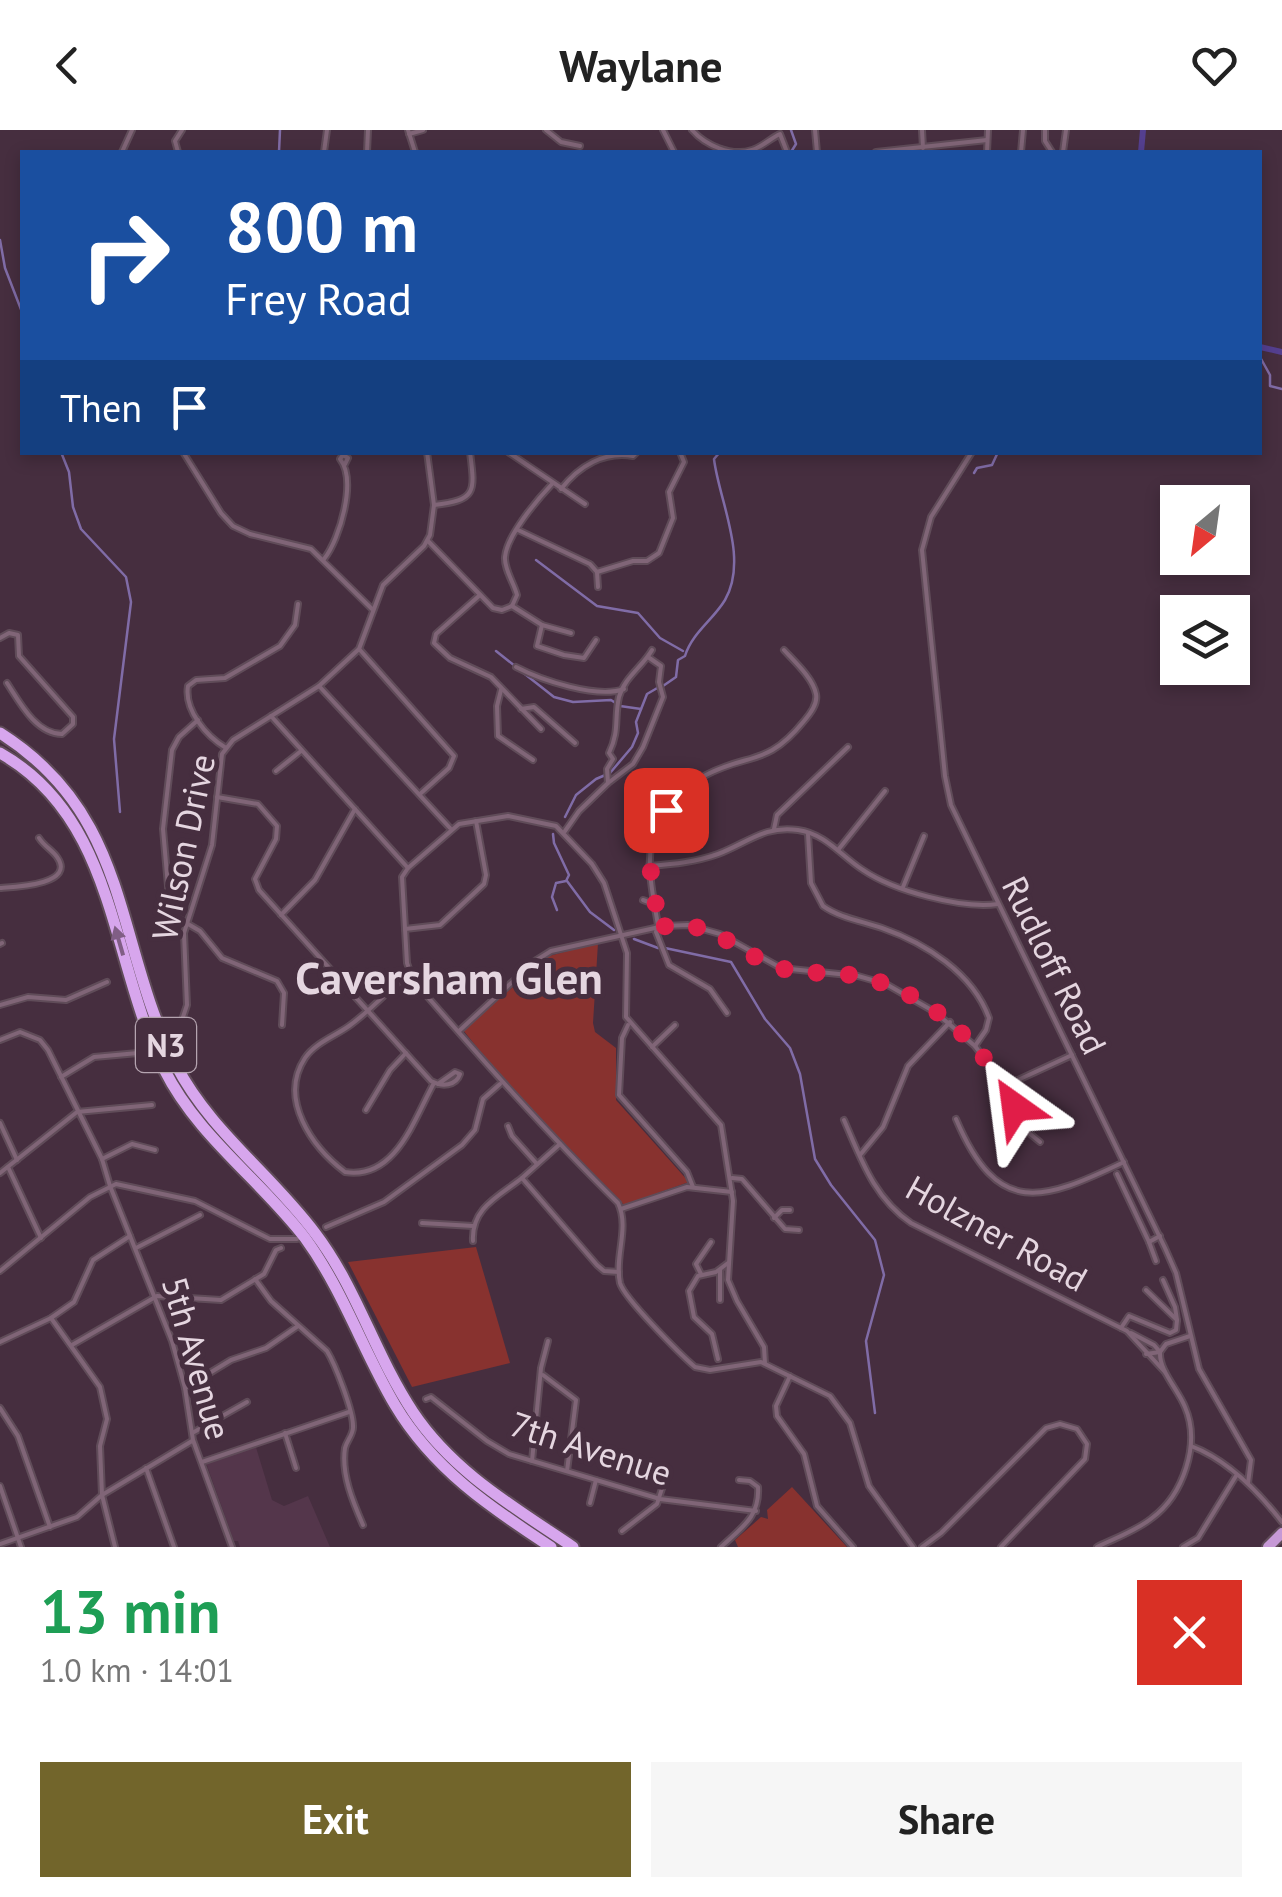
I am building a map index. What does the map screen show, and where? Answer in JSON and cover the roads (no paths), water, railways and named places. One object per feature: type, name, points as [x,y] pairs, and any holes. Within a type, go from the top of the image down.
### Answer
[{"type":"highway","name":"N3","points":[[0,736],[45,766],[84,814],[103,850],[155,1018],[175,1062],[200,1106],[323,1243],[361,1308],[404,1398],[440,1446],[487,1490],[573,1547]]},
{"type":"highway","name":"N3","points":[[0,753],[49,792],[84,839],[104,887],[155,1050],[183,1101],[204,1130],[311,1247],[341,1296],[395,1404],[422,1442],[471,1492],[552,1547]]},
{"type":"highway","points":[[0,762],[48,798],[84,839]]},
{"type":"highway","points":[[1268,1547],[1282,1533]]},
{"type":"street","points":[[409,132],[423,130]]},
{"type":"street","points":[[546,130],[561,142],[580,146]]},
{"type":"street","points":[[692,130],[717,148],[726,150]]},
{"type":"street","points":[[922,130],[924,148]]},
{"type":"street","points":[[987,150],[988,130]]},
{"type":"street","points":[[754,150],[780,134],[786,150]]},
{"type":"street","points":[[900,150],[988,140]]},
{"type":"street","points":[[954,144],[954,150]]},
{"type":"street","points":[[186,455],[233,526],[250,534],[305,546],[324,559],[373,610]]},
{"type":"street","points":[[427,455],[434,505],[428,541],[496,610],[512,606],[542,625],[572,633]]},
{"type":"street","points":[[434,505],[460,501],[471,492],[474,482],[470,455]]},
{"type":"street","points":[[512,455],[584,504]]},
{"type":"street","points":[[561,489],[576,473],[609,455]]},
{"type":"street","points":[[598,572],[649,560],[660,552],[673,518],[669,492],[684,466],[681,455]]},
{"type":"street","name":"Rudloff Road","points":[[970,455],[928,524],[922,544],[948,794],[1160,1236],[1176,1274],[1204,1380],[1251,1460],[1248,1483]]},
{"type":"street","points":[[324,559],[337,538],[347,488],[345,464]]},
{"type":"street","points":[[512,606],[517,595],[505,558],[534,504],[552,484]]},
{"type":"street","points":[[518,530],[586,562],[598,572]]},
{"type":"street","name":"Wilson Drive","points":[[61,1077],[94,1057],[158,1047],[181,1023],[186,1005],[184,940],[212,845],[221,761],[226,748],[319,686],[359,649],[386,580],[428,541]]},
{"type":"street","points":[[598,572],[598,587]]},
{"type":"street","points":[[480,595],[433,640],[444,654],[487,674],[542,728]]},
{"type":"street","points":[[226,748],[207,736],[186,693],[192,682],[225,678],[280,646],[295,625],[298,604]]},
{"type":"street","points":[[542,625],[537,646],[564,655],[584,658],[596,640]]},
{"type":"street","points":[[0,638],[10,633],[18,635],[19,656],[74,724],[62,734],[49,732],[34,721],[7,683]]},
{"type":"street","points":[[359,649],[454,756],[449,768],[420,794]]},
{"type":"street","points":[[608,781],[607,769],[613,759],[608,753],[618,734],[619,698],[652,650]]},
{"type":"street","points":[[727,1013],[704,984],[678,973],[663,955],[649,866],[656,829],[676,797],[704,776],[771,753],[801,725],[817,698],[812,684],[784,650]]},
{"type":"street","points":[[564,832],[579,811],[639,754],[663,697],[659,682],[661,666],[648,657]]},
{"type":"street","points":[[516,667],[544,680],[588,690],[607,693],[624,688]]},
{"type":"street","points":[[319,686],[450,828]]},
{"type":"street","points":[[502,688],[497,706],[498,736],[533,760]]},
{"type":"street","points":[[521,709],[534,707],[575,742]]},
{"type":"street","points":[[271,716],[410,866]]},
{"type":"street","points":[[198,720],[174,744],[163,824],[170,908],[173,915],[200,931],[222,958],[281,984],[282,1025]]},
{"type":"street","points":[[774,829],[777,815],[848,747]]},
{"type":"street","points":[[276,771],[301,751]]},
{"type":"street","points":[[838,850],[884,791]]},
{"type":"street","points":[[217,798],[258,804],[276,826],[276,839],[255,878],[259,890],[281,914],[367,1010],[406,1053],[436,1083],[386,1164],[351,1174],[338,1168],[302,1125],[296,1078],[308,1054],[367,1010],[409,972]]},
{"type":"street","points":[[281,914],[315,880],[355,810]]},
{"type":"street","points":[[765,1364],[764,1347],[730,1288],[732,1178],[718,1120],[630,1024],[624,1008],[628,959],[601,875],[564,832],[546,822],[514,816],[476,820],[450,828],[410,866],[401,884],[409,972],[501,1083],[621,1209],[619,1272],[623,1290],[695,1367],[710,1370],[746,1363],[765,1364],[830,1396],[847,1418],[869,1486],[913,1547]]},
{"type":"street","points":[[405,929],[440,925],[484,884],[486,875],[476,820]]},
{"type":"street","points":[[649,866],[715,855],[774,829],[808,832],[866,872],[903,887],[961,904],[998,904]]},
{"type":"street","points":[[808,832],[811,883],[820,903],[831,912],[900,936],[961,974],[982,1001],[988,1018],[976,1046]]},
{"type":"street","points":[[903,887],[924,836]]},
{"type":"street","points":[[0,888],[40,885],[56,873],[59,859],[39,838]]},
{"type":"street","points":[[644,900],[654,904]]},
{"type":"street","points":[[459,1031],[545,954],[675,925],[703,928],[781,968],[863,977],[900,991],[950,1022],[976,1046],[1004,1086],[1026,1129],[1040,1142]]},
{"type":"street","points":[[0,1004],[28,997],[66,1000],[107,982]]},
{"type":"street","points":[[860,1155],[883,1126],[908,1066],[950,1022]]},
{"type":"street","points":[[630,1024],[622,1038],[619,1095],[687,1172],[692,1187]]},
{"type":"street","points":[[652,1048],[675,1025]]},
{"type":"street","name":"5th Avenue","points":[[0,1040],[20,1032],[40,1040],[80,1110],[157,1296],[185,1388],[193,1440],[232,1547]]},
{"type":"street","points":[[366,1110],[390,1070],[406,1053]]},
{"type":"street","points":[[1004,1086],[1072,1055]]},
{"type":"street","points":[[326,1228],[394,1196],[462,1145],[475,1130],[483,1099],[501,1083]]},
{"type":"street","points":[[493,1090],[511,1091]]},
{"type":"street","points":[[0,1173],[80,1110],[152,1104]]},
{"type":"street","points":[[956,1119],[986,1172],[999,1182],[1026,1192],[1050,1194],[1068,1189],[1124,1162]]},
{"type":"street","name":"Holzner Road","points":[[844,1120],[880,1196],[900,1216],[1124,1330],[1165,1372]]},
{"type":"street","points":[[0,1123],[17,1160]]},
{"type":"street","points":[[508,1126],[512,1136],[538,1164]]},
{"type":"street","points":[[473,1241],[472,1226],[481,1209],[561,1143]]},
{"type":"street","points":[[102,1159],[132,1144],[155,1150]]},
{"type":"street","points":[[8,1167],[41,1238]]},
{"type":"street","points":[[1117,1174],[1156,1261]]},
{"type":"street","points":[[522,1178],[597,1265],[604,1271],[619,1272]]},
{"type":"street","points":[[732,1178],[742,1179],[786,1230],[799,1230]]},
{"type":"street","points":[[0,1271],[90,1197],[110,1186],[128,1185],[177,1196],[204,1205],[270,1239],[297,1238]]},
{"type":"street","points":[[621,1209],[692,1187],[732,1192]]},
{"type":"street","points":[[774,1218],[782,1210],[790,1210]]},
{"type":"street","points":[[136,1248],[200,1215]]},
{"type":"street","points":[[422,1222],[472,1226]]},
{"type":"street","points":[[0,1342],[74,1302],[93,1260],[130,1236]]},
{"type":"street","points":[[1149,1242],[1160,1236]]},
{"type":"street","points":[[701,1274],[696,1264],[711,1242]]},
{"type":"street","points":[[72,1345],[157,1296],[218,1301],[267,1270],[276,1250],[281,1248]]},
{"type":"street","points":[[718,1360],[712,1334],[692,1312],[690,1286],[701,1274],[720,1270],[730,1262]]},
{"type":"street","points":[[720,1270],[720,1300]]},
{"type":"street","points":[[255,1279],[271,1301],[330,1354],[354,1428],[345,1449],[348,1483],[363,1525]]},
{"type":"street","points":[[1097,1547],[1162,1510],[1177,1491],[1192,1446],[1184,1403],[1165,1372],[1160,1352],[1124,1330],[1129,1316],[1170,1333],[1177,1327],[1176,1307],[1163,1280]]},
{"type":"street","points":[[1146,1290],[1177,1320]]},
{"type":"street","points":[[50,1318],[96,1381],[106,1410],[100,1446],[102,1496],[115,1547]]},
{"type":"street","points":[[185,1388],[232,1360],[266,1348],[298,1326]]},
{"type":"street","points":[[1146,1354],[1160,1352],[1170,1343],[1190,1336]]},
{"type":"street","points":[[532,1461],[548,1340]]},
{"type":"street","points":[[1145,1340],[1170,1343]]},
{"type":"street","points":[[543,1376],[576,1400],[567,1472]]},
{"type":"street","points":[[790,1376],[776,1406],[777,1416],[804,1454],[818,1506],[853,1547]]},
{"type":"street","name":"7th Avenue","points":[[426,1399],[431,1397],[500,1450],[532,1461],[660,1499],[756,1511]]},
{"type":"street","points":[[192,1432],[246,1402]]},
{"type":"street","points":[[0,1408],[18,1436],[50,1526]]},
{"type":"street","points":[[202,1462],[350,1412]]},
{"type":"street","points":[[922,1547],[1046,1428],[1060,1424],[1077,1429],[1087,1444],[1081,1464],[1001,1547]]},
{"type":"street","points":[[285,1433],[296,1468]]},
{"type":"street","points":[[0,1544],[77,1517],[102,1496],[193,1440]]},
{"type":"street","points":[[1192,1446],[1214,1456],[1248,1483],[1282,1522]]},
{"type":"street","points":[[622,1531],[660,1499],[666,1476],[664,1470],[632,1460]]},
{"type":"street","points":[[146,1468],[174,1547]]},
{"type":"street","points":[[1183,1547],[1198,1538],[1237,1476]]},
{"type":"street","points":[[590,1503],[596,1480]]},
{"type":"street","points":[[721,1547],[756,1511],[758,1487],[739,1480]]},
{"type":"street","points":[[0,1486],[21,1547]]},
{"type":"street","points":[[747,1510],[750,1521]]},
{"type":"street","points":[[727,1542],[732,1547]]},
{"type":"waterway","points":[[279,150],[280,130]]},
{"type":"waterway","points":[[791,130],[796,144],[792,150]]},
{"type":"waterway","points":[[1141,150],[1143,130]]},
{"type":"waterway","points":[[0,240],[5,268],[20,307]]},
{"type":"waterway","points":[[1262,347],[1282,352]]},
{"type":"waterway","points":[[1262,361],[1270,375],[1270,386],[1282,389]]},
{"type":"waterway","points":[[62,455],[81,529],[126,577],[131,602],[114,739],[120,812]]},
{"type":"waterway","points":[[663,686],[676,677],[678,660],[685,656],[725,600],[732,584],[733,548],[714,459],[717,455]]},
{"type":"waterway","points":[[974,473],[977,468],[992,465],[997,455]]},
{"type":"waterway","points":[[536,560],[597,606],[638,613],[660,638],[683,651]]},
{"type":"waterway","points":[[496,651],[515,666]]},
{"type":"waterway","points":[[521,671],[554,697],[573,702],[611,700],[620,706],[641,709]]},
{"type":"waterway","points":[[565,817],[576,795],[610,773],[632,747],[647,694],[659,687]]},
{"type":"waterway","points":[[553,834],[569,875],[566,881],[556,883],[552,897],[557,910]]},
{"type":"waterway","points":[[567,881],[590,912],[614,930]]},
{"type":"waterway","points":[[634,939],[658,948]]},
{"type":"waterway","points":[[665,948],[731,962],[765,1019],[790,1048],[800,1074],[815,1159],[875,1240],[884,1275],[866,1341],[875,1413]]},
{"type":"district","name":"Caversham Glen","points":[[449,977]]}]
